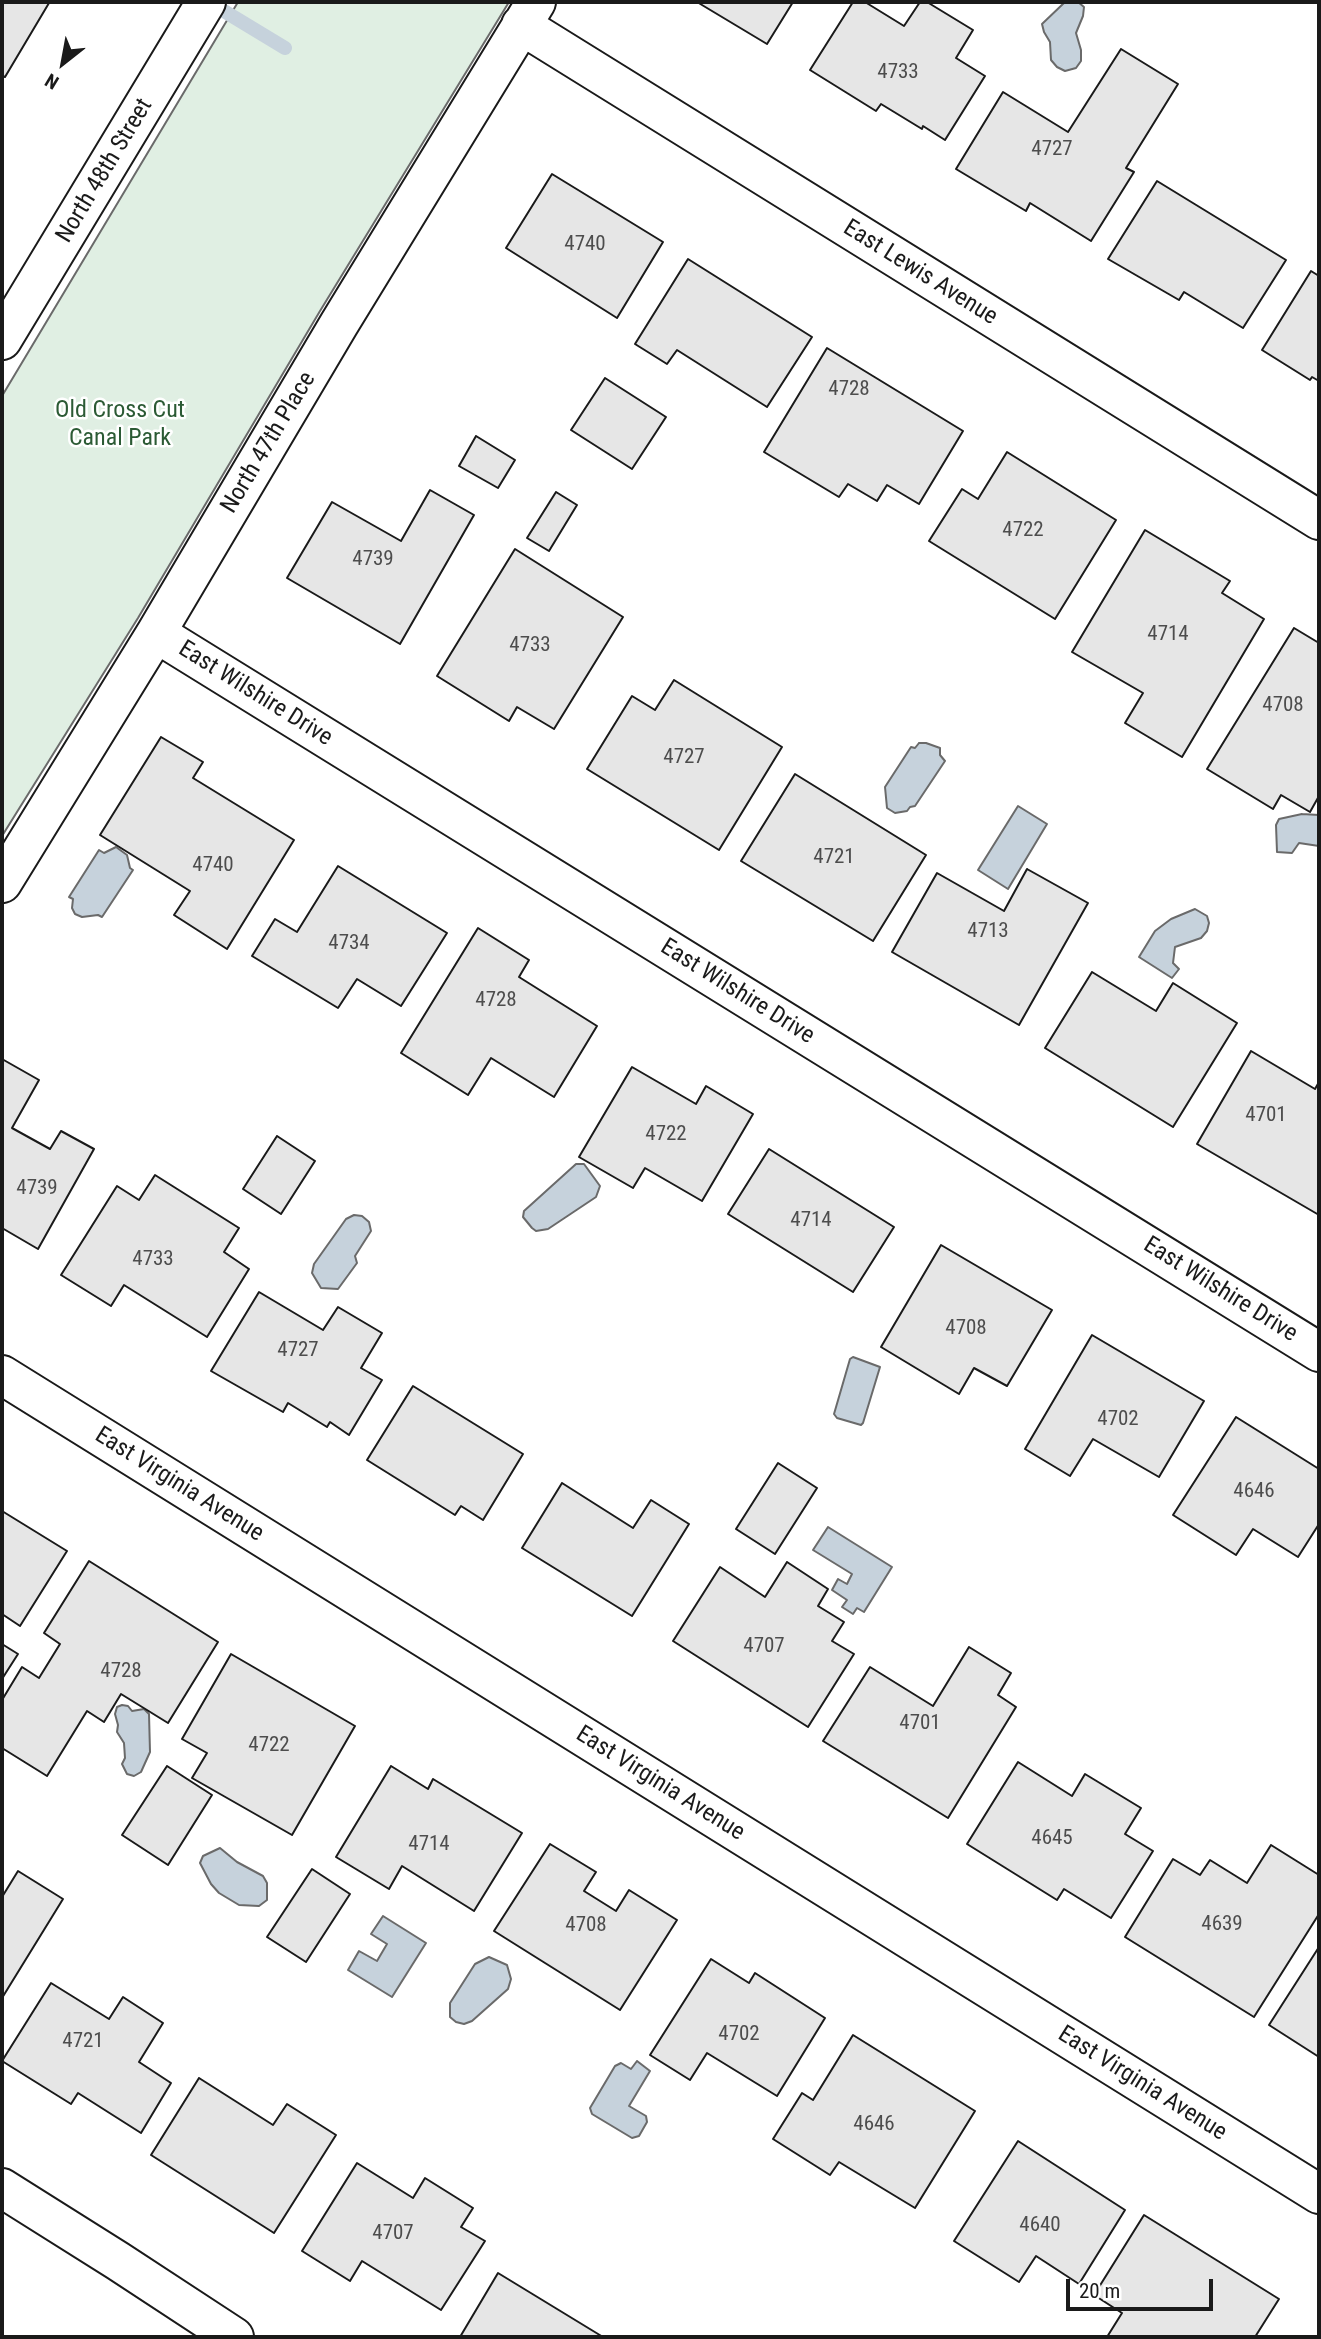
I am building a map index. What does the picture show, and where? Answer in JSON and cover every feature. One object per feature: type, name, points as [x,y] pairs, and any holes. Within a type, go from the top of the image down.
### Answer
[{"type":"street","name":"North 48th Street","points":[[2,340],[206,2]]},
{"type":"street","name":"East Lewis Avenue","points":[[528,14],[1319,520]]},
{"type":"street","name":"North 47th Place","points":[[2,883],[528,14]]},
{"type":"street","name":"East Wilshire Drive","points":[[156,632],[1319,1352]]},
{"type":"street","name":"East Virginia Avenue","points":[[2,1375],[1319,2194]]},
{"type":"street","points":[[2,2189],[234,2337]]},
{"type":"green space","name":"Old Cross Cut Canal Park","points":[[238,2],[509,2],[320,311],[138,618],[2,836],[2,396]]},
{"type":"shaded area","points":[[1065,2],[1078,2],[1084,7],[1076,33],[1081,61],[1076,68],[1065,71],[1051,60],[1050,42],[1042,24]]},
{"type":"shaded area","points":[[919,743],[940,748],[940,755],[945,761],[915,806],[895,813],[887,808],[885,787],[911,747],[915,748]]},
{"type":"shaded area","points":[[1018,806],[1047,824],[1008,889],[978,870]]},
{"type":"shaded area","points":[[1302,814],[1319,815],[1319,846],[1299,843],[1292,853],[1277,852],[1276,825],[1279,819]]},
{"type":"shaded area","points":[[116,847],[127,855],[133,870],[102,917],[82,917],[75,914],[72,908],[73,899],[69,897],[99,850],[104,853]]},
{"type":"shaded area","points":[[1195,909],[1207,916],[1207,931],[1201,938],[1175,947],[1173,963],[1179,969],[1172,978],[1139,957],[1155,931],[1171,919]]},
{"type":"shaded area","points":[[576,1164],[584,1164],[600,1186],[596,1197],[548,1229],[536,1231],[523,1217],[524,1211]]},
{"type":"shaded area","points":[[354,1215],[362,1216],[369,1222],[371,1231],[355,1256],[357,1263],[338,1289],[321,1288],[312,1273],[314,1264],[346,1219]]},
{"type":"shaded area","points":[[853,1357],[880,1367],[861,1425],[837,1418],[834,1414],[850,1359]]},
{"type":"shaded area","points":[[828,1527],[892,1567],[864,1612],[857,1608],[853,1614],[842,1607],[847,1600],[832,1590],[838,1579],[847,1584],[852,1574],[813,1550]]},
{"type":"shaded area","points":[[128,1706],[132,1711],[144,1709],[149,1714],[150,1752],[141,1772],[134,1776],[127,1774],[122,1764],[125,1758],[124,1743],[117,1732],[115,1714],[117,1707]]},
{"type":"shaded area","points":[[220,1848],[237,1862],[263,1876],[267,1883],[267,1900],[259,1906],[239,1905],[219,1893],[200,1863],[203,1856]]},
{"type":"shaded area","points":[[383,1916],[426,1943],[392,1997],[348,1970],[359,1951],[377,1961],[387,1944],[371,1934]]},
{"type":"shaded area","points":[[489,1957],[507,1965],[511,1979],[508,1989],[472,2021],[464,2024],[456,2022],[450,2017],[450,2003],[475,1964]]},
{"type":"shaded area","points":[[637,2061],[650,2071],[629,2106],[646,2116],[647,2122],[639,2136],[632,2138],[592,2114],[590,2108],[615,2066],[621,2063],[631,2069]]},
{"type":"building","points":[[2,2],[49,3],[5,77],[2,76]]},
{"type":"building","points":[[697,2],[793,2],[767,44]]},
{"type":"building","points":[[853,2],[865,2],[904,26],[920,2],[927,2],[973,30],[956,58],[985,76],[945,140],[881,104],[876,111],[810,70]]},
{"type":"building","points":[[1121,49],[1178,84],[1126,168],[1134,172],[1091,241],[1030,203],[1026,211],[956,169],[1003,92],[1068,132]]},
{"type":"building","points":[[552,174],[663,242],[617,318],[506,248]]},
{"type":"building","points":[[1157,181],[1286,260],[1243,328],[1184,292],[1179,300],[1108,259]]},
{"type":"building","points":[[688,259],[812,337],[767,407],[677,350],[667,364],[635,344]]},
{"type":"building","points":[[1311,271],[1319,276],[1319,381],[1312,377],[1310,380],[1262,350]]},
{"type":"building","points":[[827,348],[963,431],[919,504],[887,485],[877,501],[848,484],[839,497],[764,452]]},
{"type":"building","points":[[605,378],[666,417],[632,469],[571,430]]},
{"type":"building","points":[[476,436],[515,460],[498,488],[459,466]]},
{"type":"building","points":[[1007,452],[1116,520],[1055,619],[929,541],[962,489],[978,499]]},
{"type":"building","points":[[430,490],[474,515],[400,644],[287,578],[332,502],[401,541]]},
{"type":"building","points":[[556,492],[577,505],[549,551],[527,538]]},
{"type":"building","points":[[1145,530],[1230,581],[1222,593],[1264,619],[1182,757],[1125,723],[1143,693],[1072,652]]},
{"type":"building","points":[[515,549],[623,617],[554,729],[517,707],[509,721],[437,676]]},
{"type":"building","points":[[1294,628],[1319,643],[1319,796],[1310,812],[1281,795],[1273,809],[1207,769]]},
{"type":"building","points":[[674,680],[782,747],[719,850],[587,769],[632,696],[655,710]]},
{"type":"building","points":[[161,737],[203,762],[193,778],[294,840],[227,949],[174,915],[190,891],[100,835]]},
{"type":"building","points":[[795,774],[926,855],[873,941],[741,861]]},
{"type":"building","points":[[338,866],[447,933],[401,1006],[357,979],[338,1008],[252,956],[275,919],[297,932]]},
{"type":"building","points":[[1027,869],[1088,903],[1019,1025],[892,952],[937,873],[1004,911]]},
{"type":"building","points":[[478,928],[529,960],[519,977],[597,1026],[554,1097],[491,1058],[468,1095],[401,1053]]},
{"type":"building","points":[[1092,972],[1156,1011],[1173,983],[1237,1023],[1173,1127],[1045,1048]]},
{"type":"building","points":[[1251,1051],[1315,1089],[1319,1082],[1319,1215],[1197,1144]]},
{"type":"building","points":[[2,1059],[39,1080],[12,1128],[50,1149],[61,1131],[94,1149],[38,1249],[2,1228]]},
{"type":"building","points":[[632,1067],[696,1104],[706,1086],[753,1114],[702,1201],[645,1168],[633,1188],[579,1157]]},
{"type":"building","points":[[277,1136],[315,1161],[281,1214],[243,1189]]},
{"type":"building","points":[[769,1149],[894,1227],[853,1292],[728,1214]]},
{"type":"building","points":[[155,1175],[239,1228],[224,1252],[249,1269],[207,1337],[124,1285],[111,1306],[61,1275],[117,1186],[139,1200]]},
{"type":"building","points":[[941,1245],[1052,1310],[1007,1386],[974,1368],[959,1394],[881,1347]]},
{"type":"building","points":[[259,1292],[323,1330],[338,1307],[382,1333],[361,1368],[382,1380],[349,1435],[330,1422],[327,1427],[288,1403],[283,1412],[211,1371]]},
{"type":"building","points":[[1092,1335],[1204,1401],[1159,1477],[1093,1439],[1070,1476],[1025,1449]]},
{"type":"building","points":[[413,1386],[523,1454],[483,1520],[461,1506],[455,1515],[367,1460]]},
{"type":"building","points":[[1236,1417],[1319,1469],[1319,1524],[1298,1557],[1253,1529],[1236,1555],[1173,1515]]},
{"type":"building","points":[[778,1463],[817,1488],[775,1554],[736,1529]]},
{"type":"building","points":[[562,1483],[633,1528],[651,1500],[689,1524],[632,1616],[522,1548]]},
{"type":"building","points":[[2,1511],[67,1551],[20,1626],[2,1614]]},
{"type":"building","points":[[89,1561],[218,1642],[168,1723],[121,1694],[104,1722],[87,1711],[47,1776],[2,1748],[2,1700],[22,1667],[39,1678],[60,1644],[44,1633]]},
{"type":"building","points":[[787,1562],[828,1589],[818,1606],[844,1622],[832,1641],[854,1654],[808,1727],[673,1641],[720,1567],[765,1597]]},
{"type":"building","points":[[2,1644],[18,1654],[2,1679]]},
{"type":"building","points":[[969,1647],[1011,1673],[998,1695],[1016,1707],[948,1818],[823,1741],[870,1667],[933,1706]]},
{"type":"building","points":[[231,1654],[355,1726],[292,1835],[192,1778],[207,1753],[182,1739]]},
{"type":"building","points":[[1018,1762],[1072,1796],[1085,1774],[1141,1808],[1125,1834],[1153,1851],[1111,1918],[1064,1889],[1057,1900],[967,1844]]},
{"type":"building","points":[[167,1766],[212,1795],[168,1865],[122,1835]]},
{"type":"building","points":[[391,1766],[428,1789],[433,1779],[522,1833],[474,1911],[402,1866],[389,1889],[336,1857]]},
{"type":"building","points":[[550,1844],[596,1872],[584,1891],[616,1911],[629,1890],[677,1920],[620,2010],[494,1931]]},
{"type":"building","points":[[1271,1845],[1319,1875],[1319,1914],[1254,2017],[1125,1937],[1173,1859],[1200,1875],[1210,1860],[1247,1883]]},
{"type":"building","points":[[312,1869],[350,1894],[306,1962],[267,1937]]},
{"type":"building","points":[[18,1871],[63,1899],[2,1998],[2,1897]]},
{"type":"building","points":[[1319,1947],[1319,2057],[1269,2025]]},
{"type":"building","points":[[711,1959],[749,1983],[755,1973],[825,2018],[777,2096],[707,2053],[690,2080],[650,2055]]},
{"type":"building","points":[[51,1983],[109,2019],[123,1997],[163,2023],[139,2062],[171,2083],[141,2133],[78,2093],[71,2104],[2,2061]]},
{"type":"building","points":[[853,2035],[975,2111],[915,2208],[839,2162],[830,2175],[773,2139],[802,2093],[813,2100]]},
{"type":"building","points":[[199,2078],[273,2125],[287,2104],[336,2135],[274,2233],[151,2155]]},
{"type":"building","points":[[1018,2141],[1125,2210],[1079,2284],[1036,2256],[1019,2282],[954,2241]]},
{"type":"building","points":[[357,2163],[413,2198],[425,2178],[473,2208],[461,2227],[485,2241],[441,2310],[362,2261],[350,2281],[302,2251]]},
{"type":"building","points":[[1144,2215],[1279,2299],[1255,2337],[1107,2337],[1122,2313],[1094,2295]]},
{"type":"building","points":[[498,2273],[603,2337],[460,2337]]},
{"type":"waterway","points":[[209,2],[285,48]]}]
